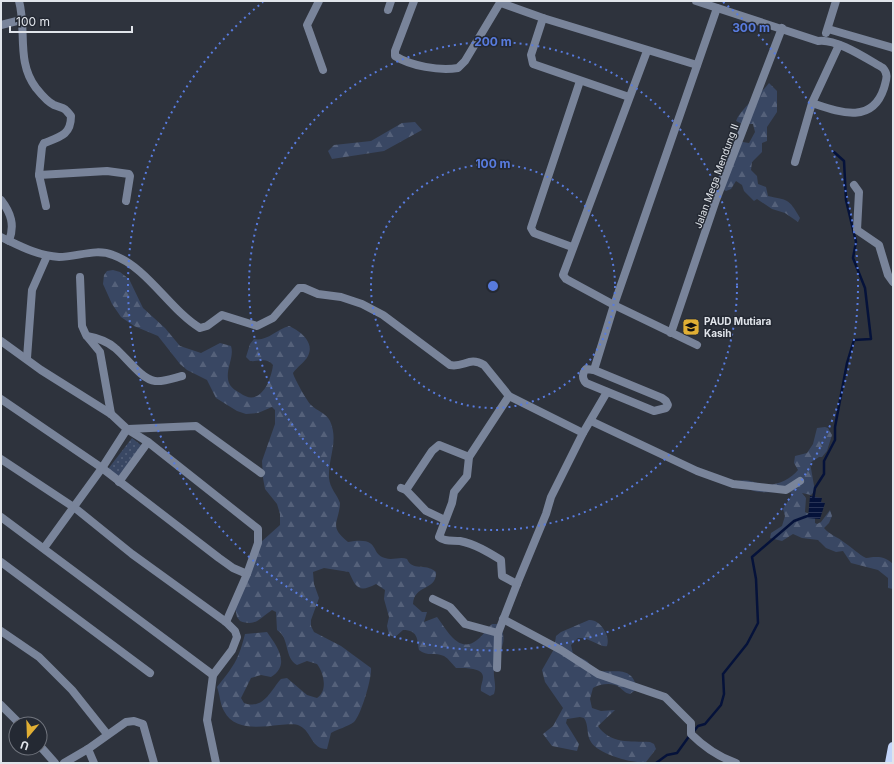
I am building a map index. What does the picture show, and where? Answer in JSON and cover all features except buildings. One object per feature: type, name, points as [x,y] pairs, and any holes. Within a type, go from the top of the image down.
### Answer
[{"type":"main road","points":[[890,763],[893,747]]},
{"type":"street","points":[[19,1],[25,70],[35,87],[46,99],[53,105],[64,107],[71,116],[71,126],[67,132],[43,145],[40,156],[39,175],[46,206]]},
{"type":"street","points":[[319,1],[307,25],[324,70]]},
{"type":"street","points":[[388,10],[391,1]]},
{"type":"street","points":[[414,1],[395,51],[395,56],[419,65],[448,70],[458,68],[465,61],[501,2],[543,18],[696,65]]},
{"type":"street","points":[[696,1],[818,41],[824,40],[839,45],[883,68],[887,75],[882,94],[873,106],[861,112],[849,114],[812,103]]},
{"type":"street","points":[[824,40],[836,1]]},
{"type":"street","points":[[594,370],[614,305],[716,8]]},
{"type":"street","points":[[543,18],[531,55],[531,62],[580,81],[629,97]]},
{"type":"street","points":[[1,25],[21,20]]},
{"type":"street","name":"Jalan Mega Mendung II","points":[[671,333],[716,200],[782,28]]},
{"type":"street","points":[[828,28],[893,48]]},
{"type":"street","points":[[794,162],[812,103],[839,45]]},
{"type":"street","points":[[647,51],[563,271],[564,277],[614,305],[697,345]]},
{"type":"street","points":[[572,247],[534,233],[531,228],[580,81]]},
{"type":"street","points":[[39,175],[107,171],[125,172],[130,176],[126,201]]},
{"type":"street","points":[[854,185],[858,192],[857,230],[879,245],[888,275],[893,282]]},
{"type":"street","points":[[1,200],[9,210],[12,222],[12,232],[9,241]]},
{"type":"street","points":[[1,237],[32,252],[47,256],[69,257],[96,252],[114,255],[122,259],[150,282],[200,328],[207,326],[216,318],[222,316],[257,326],[273,318],[299,288],[304,288],[318,294],[341,297],[362,304],[383,315],[450,365],[459,366],[471,361],[479,362],[484,365],[509,396],[583,433]]},
{"type":"street","points":[[26,358],[32,290],[47,256]]},
{"type":"street","points":[[80,277],[80,312],[82,326],[86,335],[100,352],[111,414]]},
{"type":"street","points":[[86,335],[102,339],[114,347],[136,367],[142,377],[148,380],[162,381],[182,376]]},
{"type":"street","points":[[1,341],[26,358],[40,370],[111,414],[127,429],[148,442],[258,529],[258,543],[247,574],[226,622]]},
{"type":"street","points":[[586,368],[594,370],[662,398],[668,405],[666,408],[654,412],[584,381],[583,372],[586,368]]},
{"type":"street","points":[[496,668],[498,633],[516,584],[546,514],[551,497],[583,433],[607,392]]},
{"type":"street","points":[[509,396],[469,457],[467,476],[454,492],[438,536],[440,538],[466,543],[501,560],[502,576],[516,584]]},
{"type":"street","points":[[1,399],[102,468],[233,568],[247,574]]},
{"type":"street","points":[[591,421],[697,471],[733,484],[786,490],[800,481]]},
{"type":"street","points":[[127,429],[196,426],[261,473]]},
{"type":"street","points":[[44,548],[75,508],[127,429]]},
{"type":"street","points":[[119,482],[148,442]]},
{"type":"street","points":[[445,520],[426,511],[403,489],[432,451],[439,445],[469,457]]},
{"type":"street","points":[[1,459],[75,508],[132,554],[226,622],[235,631],[237,637],[232,650],[213,675],[207,720],[216,763]]},
{"type":"street","points":[[1,517],[213,675]]},
{"type":"street","points":[[1,562],[150,673]]},
{"type":"street","points":[[433,599],[454,609],[465,624],[498,633]]},
{"type":"street","points":[[503,619],[561,650],[598,674],[665,697],[691,723],[691,734],[701,744],[725,759],[736,763]]},
{"type":"street","points":[[1,632],[39,657],[72,690],[107,734]]},
{"type":"street","points":[[1,705],[12,716]]},
{"type":"street","points":[[64,763],[88,749],[107,734],[126,722],[134,721],[143,724],[154,763]]},
{"type":"street","points":[[88,749],[94,763]]},
{"type":"street","points":[[48,755],[55,763]]},
{"type":"green space","points":[[769,83],[777,91],[777,112],[767,127],[767,141],[762,143],[762,152],[752,162],[751,170],[757,176],[758,184],[766,187],[768,196],[787,201],[793,206],[800,218],[798,222],[785,213],[772,209],[757,199],[754,201],[744,191],[742,185],[736,181],[731,189],[726,191],[718,185],[717,182],[718,177],[723,172],[724,158],[727,155],[730,142],[736,141],[749,143],[755,132],[753,124],[742,124],[736,121],[738,116]]},
{"type":"green space","points":[[415,122],[422,130],[384,151],[332,159],[328,151],[334,145],[371,141],[402,123]]},
{"type":"green space","points":[[113,270],[120,272],[129,279],[143,308],[165,328],[180,346],[201,353],[220,343],[231,346],[232,355],[228,370],[228,380],[233,388],[247,397],[259,395],[263,391],[270,378],[273,365],[265,360],[250,361],[246,357],[250,344],[254,339],[263,339],[289,326],[302,334],[310,346],[310,351],[305,360],[293,373],[309,403],[328,418],[332,428],[334,436],[329,478],[340,503],[336,524],[338,532],[348,542],[366,541],[370,543],[380,556],[391,559],[404,558],[407,559],[412,565],[432,569],[436,572],[433,582],[417,593],[413,604],[422,612],[427,612],[424,622],[437,617],[453,638],[458,642],[470,644],[479,638],[492,624],[497,624],[501,629],[503,640],[494,670],[494,694],[490,696],[481,691],[483,677],[480,671],[456,668],[444,656],[438,654],[428,654],[419,650],[418,642],[414,633],[408,630],[403,630],[395,637],[389,635],[387,626],[389,617],[384,599],[385,590],[376,584],[366,588],[359,587],[354,582],[349,572],[324,568],[313,572],[314,584],[319,598],[311,620],[311,626],[314,632],[341,646],[371,668],[366,696],[357,718],[351,724],[331,733],[327,749],[318,746],[307,732],[298,725],[290,724],[256,727],[241,725],[228,717],[224,711],[217,687],[237,659],[245,634],[267,632],[278,649],[281,661],[277,672],[271,677],[261,675],[251,678],[241,698],[244,703],[257,704],[262,702],[281,679],[287,678],[307,695],[317,698],[323,691],[324,687],[322,672],[317,664],[307,661],[297,665],[290,658],[284,638],[277,630],[276,612],[272,610],[258,621],[245,623],[240,621],[237,617],[235,608],[261,542],[280,525],[280,514],[277,504],[265,489],[262,461],[275,424],[275,410],[272,407],[258,413],[246,414],[237,411],[216,398],[207,380],[187,370],[180,364],[158,336],[134,326],[121,317],[112,304],[103,284],[104,275],[107,271]]},
{"type":"green space","points":[[817,428],[828,428],[832,435],[827,451],[822,457],[819,457],[810,463],[815,491],[811,495],[802,493],[806,498],[805,512],[815,517],[815,523],[817,524],[821,522],[830,510],[832,516],[829,523],[824,528],[826,530],[866,558],[881,557],[890,561],[893,564],[893,589],[888,588],[888,578],[878,570],[851,563],[843,551],[836,552],[826,548],[818,540],[802,538],[793,534],[782,541],[770,538],[771,533],[782,526],[785,516],[783,509],[793,493],[757,492],[744,487],[738,481],[741,480],[766,485],[777,484],[791,477],[798,470],[794,463],[795,456],[807,453],[813,444]]},
{"type":"green space","points":[[132,438],[142,446],[118,477],[108,469]]},
{"type":"green space","points":[[589,620],[597,622],[604,629],[608,642],[607,646],[587,639],[578,638],[571,645],[573,654],[587,661],[593,668],[599,671],[617,671],[627,673],[635,681],[637,689],[630,694],[613,684],[599,685],[593,688],[590,699],[592,708],[601,711],[615,710],[598,726],[603,732],[614,739],[650,742],[654,744],[656,749],[646,762],[625,760],[608,754],[595,746],[589,739],[584,718],[580,717],[567,719],[566,723],[579,744],[577,751],[552,746],[543,734],[553,726],[563,708],[545,682],[542,670],[554,649],[556,636],[561,632]]},
{"type":"shaded area","points":[[810,496],[822,498],[821,502],[825,503],[820,519],[808,518]]},
{"type":"waterway","points":[[813,500],[815,488],[824,474],[824,461],[835,440],[835,427],[847,363],[854,340],[871,339],[865,288],[853,258],[856,242],[846,200],[844,161],[834,152]]},
{"type":"waterway","points":[[694,731],[698,726],[705,724],[721,705],[724,694],[723,674],[747,644],[758,623],[756,579],[752,557],[794,521],[810,515]]},
{"type":"waterway","points":[[656,763],[667,755],[677,753],[690,735]]},
{"type":"place","name":"PAUD Mutiara Kasih","points":[[691,327]]}]
